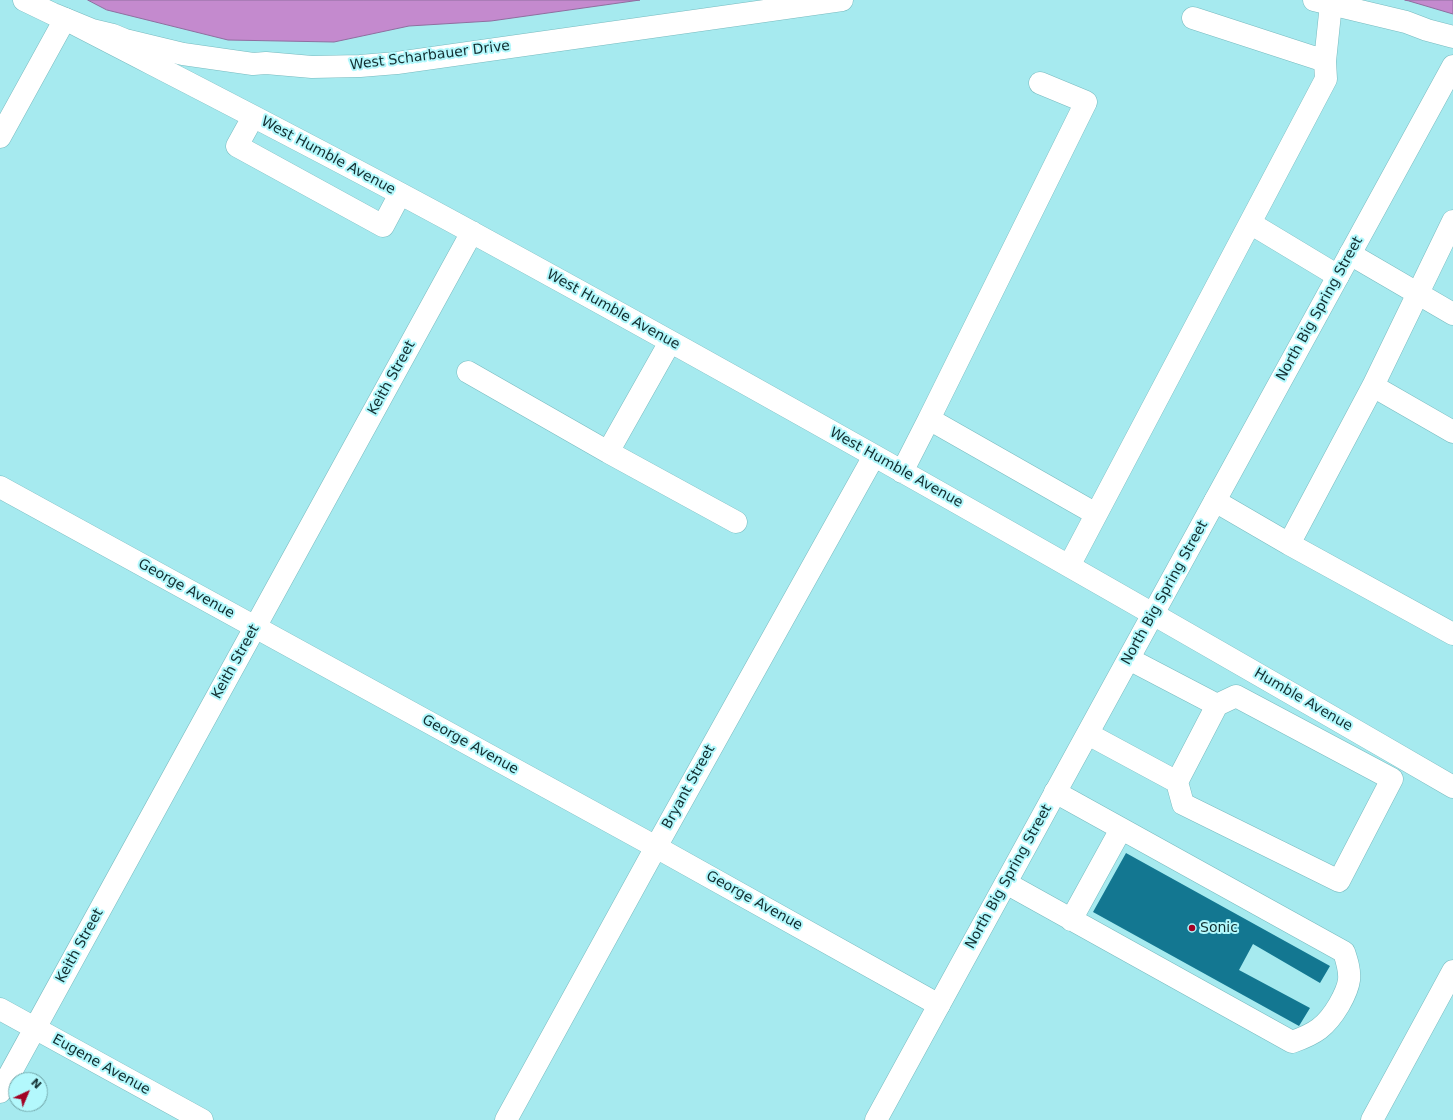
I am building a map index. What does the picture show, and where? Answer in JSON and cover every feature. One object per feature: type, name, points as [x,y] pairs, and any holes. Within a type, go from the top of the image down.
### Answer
[{"type":"main road","name":"West Scharbauer Drive","points":[[24,0],[92,30],[113,35],[125,40],[183,54],[253,64],[266,63],[312,67],[360,66],[397,62],[842,0]]},
{"type":"main road","points":[[1069,566],[1326,79],[1322,2],[1406,22],[1427,30],[1453,37]]},
{"type":"main road","points":[[1193,18],[1325,61]]},
{"type":"main road","name":"West Humble Avenue","points":[[65,19],[472,232],[874,456],[1153,614]]},
{"type":"main road","points":[[0,137],[65,19]]},
{"type":"main road","name":"North Big Spring Street","points":[[876,1120],[1453,66]]},
{"type":"main road","points":[[902,472],[1086,102],[1040,83]]},
{"type":"main road","points":[[253,117],[237,146],[383,226],[400,194]]},
{"type":"main road","points":[[298,179],[314,149]]},
{"type":"main road","points":[[1289,544],[1374,386],[1453,221]]},
{"type":"main road","points":[[1250,223],[1338,276]]},
{"type":"main road","name":"Keith Street","points":[[0,1092],[472,232]]},
{"type":"main road","points":[[1350,254],[1453,314]]},
{"type":"main road","points":[[608,452],[670,342]]},
{"type":"main road","points":[[468,372],[608,452],[736,522]]},
{"type":"main road","points":[[1374,386],[1453,432]]},
{"type":"main road","points":[[929,419],[1096,514]]},
{"type":"main road","name":"Bryant Street","points":[[506,1120],[874,456]]},
{"type":"main road","name":"George Avenue","points":[[0,487],[656,847],[939,1005]]},
{"type":"main road","points":[[1215,500],[1289,544],[1453,634]]},
{"type":"main road","name":"Humble Avenue","points":[[1153,614],[1453,787]]},
{"type":"main road","points":[[1129,659],[1217,705]]},
{"type":"main road","points":[[1236,696],[1392,779],[1339,881],[1183,804],[1177,782],[1217,705],[1236,696]]},
{"type":"main road","points":[[1088,734],[1177,782]]},
{"type":"main road","points":[[1006,883],[1292,1042],[1306,1037],[1318,1030],[1330,1019],[1344,997],[1349,980],[1348,966],[1344,952],[1055,792]]},
{"type":"main road","points":[[1071,920],[1121,829]]},
{"type":"main road","points":[[1372,1120],[1453,971]]},
{"type":"main road","name":"Eugene Avenue","points":[[0,1009],[202,1120]]},
{"type":"shaded area","points":[[88,0],[640,0],[491,21],[409,26],[334,42],[228,40],[107,10]]},
{"type":"shaded area","points":[[1405,0],[1453,0],[1453,14],[1409,1]]},
{"type":"building","name":"Sonic","points":[[1126,853],[1330,966],[1320,983],[1253,944],[1239,970],[1310,1008],[1299,1026],[1093,912]]},
{"type":"place","name":"Sonic","points":[[1192,928]]}]
